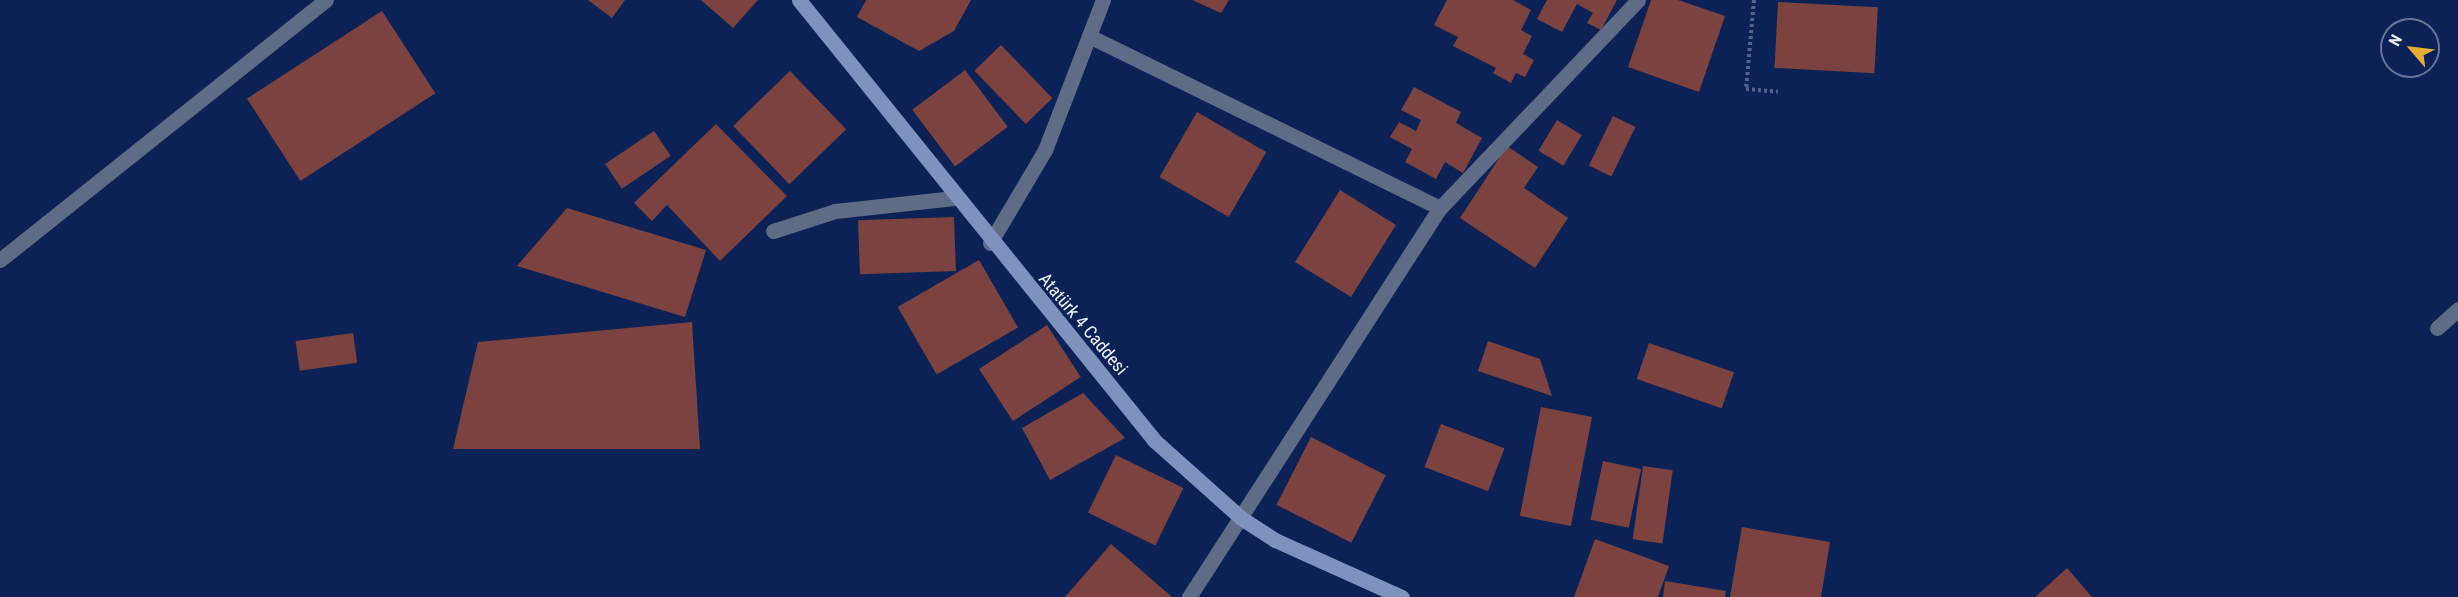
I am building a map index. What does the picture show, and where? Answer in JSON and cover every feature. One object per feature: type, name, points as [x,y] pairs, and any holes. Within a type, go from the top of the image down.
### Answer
[{"type":"street","points":[[0,260],[326,0]]},
{"type":"street","name":"Atatürk 4 Caddesi","points":[[799,0],[990,243],[1155,441],[1241,518],[1275,540],[1402,597]]},
{"type":"street","points":[[990,243],[1045,150],[1102,0]]},
{"type":"street","points":[[1189,597],[1440,208],[1638,0]]},
{"type":"street","points":[[1089,36],[1440,208]]},
{"type":"street","points":[[773,231],[835,211],[954,198]]},
{"type":"street","points":[[2437,328],[2458,309]]},
{"type":"path","points":[[1754,0],[1746,89],[1778,92]]},
{"type":"building","points":[[588,0],[625,0],[612,18]]},
{"type":"building","points":[[701,0],[758,0],[733,28]]},
{"type":"building","points":[[866,0],[971,0],[954,31],[919,51],[857,17]]},
{"type":"building","points":[[1192,0],[1229,0],[1221,13]]},
{"type":"building","points":[[1447,0],[1513,0],[1531,10],[1521,30],[1532,36],[1523,54],[1534,60],[1525,77],[1516,73],[1511,83],[1493,73],[1496,68],[1453,46],[1458,37],[1434,25]]},
{"type":"building","points":[[1547,0],[1617,0],[1601,30],[1587,23],[1593,13],[1577,4],[1562,32],[1537,19]]},
{"type":"building","points":[[1651,0],[1678,0],[1725,16],[1699,92],[1628,67]]},
{"type":"building","points":[[1778,2],[1878,7],[1874,73],[1775,68]]},
{"type":"building","points":[[382,11],[435,93],[300,181],[247,99]]},
{"type":"building","points":[[1001,45],[1052,98],[1026,124],[974,71]]},
{"type":"building","points":[[965,70],[1008,127],[955,166],[912,110]]},
{"type":"building","points":[[790,71],[846,129],[789,184],[733,126]]},
{"type":"building","points":[[1414,87],[1461,112],[1456,123],[1482,138],[1463,173],[1445,162],[1436,179],[1405,162],[1412,149],[1390,137],[1399,122],[1416,131],[1421,120],[1401,110]]},
{"type":"building","points":[[1197,112],[1266,152],[1229,217],[1160,177]]},
{"type":"building","points":[[1613,116],[1635,127],[1611,176],[1589,165]]},
{"type":"building","points":[[1557,120],[1582,135],[1563,166],[1538,151]]},
{"type":"building","points":[[716,124],[787,196],[720,261],[667,205],[652,221],[634,203]]},
{"type":"building","points":[[654,131],[671,156],[622,189],[605,164]]},
{"type":"building","points":[[1507,146],[1538,167],[1524,188],[1568,218],[1535,268],[1460,218]]},
{"type":"building","points":[[1340,190],[1396,225],[1351,297],[1295,262]]},
{"type":"building","points":[[567,208],[706,250],[685,317],[517,266]]},
{"type":"building","points":[[954,217],[956,271],[860,274],[858,220]]},
{"type":"building","points":[[979,260],[1018,328],[937,375],[898,307]]},
{"type":"building","points":[[692,322],[700,449],[453,449],[478,342]]},
{"type":"building","points":[[1047,325],[1081,377],[1013,421],[979,369]]},
{"type":"building","points":[[353,333],[357,363],[300,371],[296,341]]},
{"type":"building","points":[[1488,341],[1540,359],[1552,396],[1478,371]]},
{"type":"building","points":[[1649,343],[1734,372],[1722,408],[1637,379]]},
{"type":"building","points":[[1083,393],[1125,438],[1050,480],[1022,428]]},
{"type":"building","points":[[1541,407],[1592,417],[1571,526],[1520,516]]},
{"type":"building","points":[[1441,424],[1504,448],[1488,491],[1425,467]]},
{"type":"building","points":[[1311,437],[1386,475],[1351,543],[1276,505]]},
{"type":"building","points":[[1116,455],[1183,488],[1155,545],[1088,513]]},
{"type":"building","points":[[1603,461],[1641,469],[1629,528],[1591,520]]},
{"type":"building","points":[[1643,466],[1673,470],[1662,543],[1633,539]]},
{"type":"building","points":[[1742,527],[1830,542],[1821,597],[1730,597]]},
{"type":"building","points":[[1595,539],[1669,566],[1658,597],[1574,597]]},
{"type":"building","points":[[1111,544],[1172,597],[1065,597]]},
{"type":"building","points":[[2067,568],[2092,597],[2035,597]]},
{"type":"building","points":[[1665,581],[1726,591],[1725,597],[1663,597]]}]
